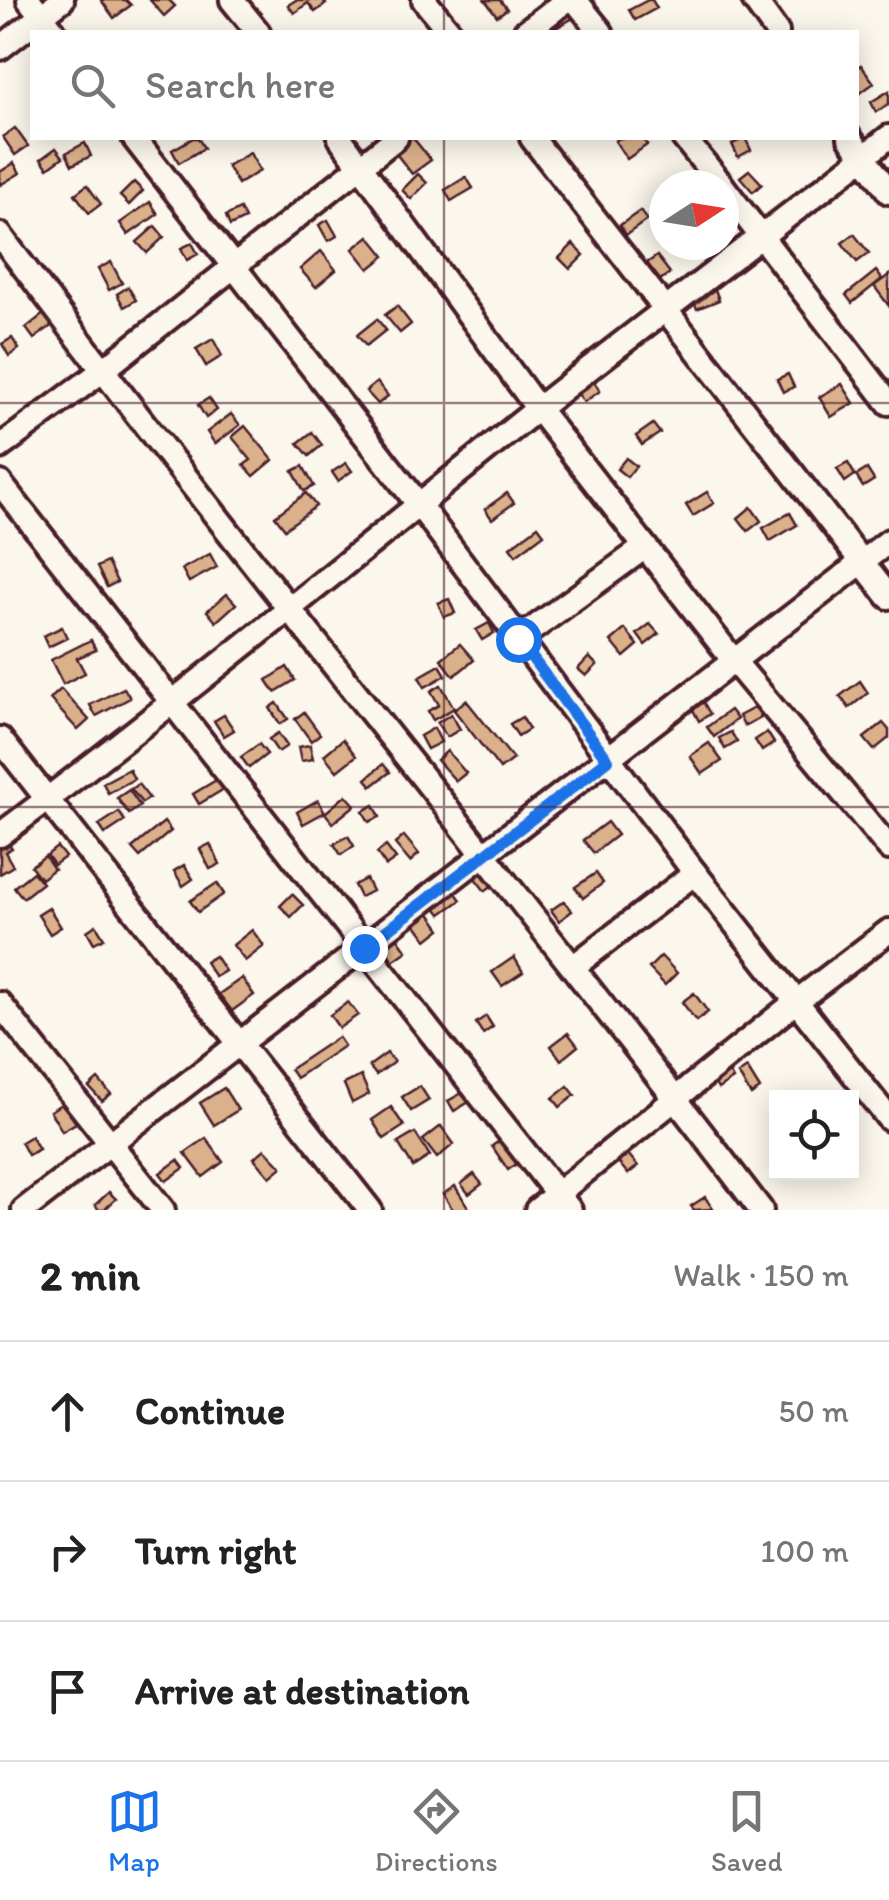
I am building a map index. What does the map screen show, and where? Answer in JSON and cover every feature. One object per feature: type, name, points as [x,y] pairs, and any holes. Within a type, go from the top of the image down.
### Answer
[{"type":"street","points":[[0,48],[62,0]]},
{"type":"street","points":[[232,0],[256,30]]},
{"type":"street","points":[[424,0],[448,30]]},
{"type":"street","points":[[528,30],[567,0]]},
{"type":"street","points":[[575,0],[599,30]]},
{"type":"street","points":[[754,0],[776,30]]},
{"type":"street","points":[[0,834],[171,704],[289,606],[761,234],[857,147],[889,137]]},
{"type":"street","points":[[136,140],[419,506],[694,873],[889,1119]]},
{"type":"street","points":[[342,140],[538,409],[734,661],[889,848]]},
{"type":"street","points":[[0,447],[394,140]]},
{"type":"street","points":[[534,140],[889,596]]},
{"type":"street","points":[[686,140],[710,170]]},
{"type":"street","points":[[857,147],[889,192]]},
{"type":"street","points":[[739,206],[889,403]]},
{"type":"street","points":[[0,235],[102,371],[761,1210]]},
{"type":"street","points":[[0,483],[564,1202]]},
{"type":"street","points":[[24,1210],[889,542]]},
{"type":"street","points":[[518,639],[645,547]]},
{"type":"street","points":[[0,739],[370,1210]]},
{"type":"street","points":[[573,967],[694,873]]},
{"type":"street","points":[[537,1210],[564,1202],[675,1098],[889,931]]},
{"type":"street","points":[[0,1004],[163,1210]]},
{"type":"building","points":[[101,0],[126,0],[131,5],[114,18]]},
{"type":"building","points":[[150,0],[169,0],[175,6],[164,16]]},
{"type":"building","points":[[296,0],[323,0],[326,4],[315,12],[308,3],[294,13],[288,5]]},
{"type":"building","points":[[485,0],[500,0],[507,9],[497,16]]},
{"type":"building","points":[[648,0],[657,8],[635,20],[629,10]]},
{"type":"building","points":[[566,5],[573,18],[552,30],[548,30],[541,20]]},
{"type":"building","points":[[859,66],[874,83],[859,94]]},
{"type":"building","points":[[889,91],[889,104],[876,112],[871,102]]},
{"type":"building","points":[[15,128],[28,146],[15,155],[3,137]]},
{"type":"building","points":[[190,140],[199,140],[204,148],[179,163],[172,150]]},
{"type":"building","points":[[415,140],[431,160],[412,174],[387,142]]},
{"type":"building","points":[[643,140],[647,145],[627,159],[615,141]]},
{"type":"building","points":[[746,140],[751,150],[738,157],[732,144]]},
{"type":"building","points":[[85,143],[91,156],[72,165],[66,153]]},
{"type":"building","points":[[56,148],[63,157],[48,168],[41,159]]},
{"type":"building","points":[[250,153],[260,171],[238,184],[227,166]]},
{"type":"building","points":[[14,163],[20,173],[0,185],[0,172]]},
{"type":"building","points":[[749,170],[762,184],[753,192],[740,177]]},
{"type":"building","points":[[418,174],[427,183],[411,199],[402,190]]},
{"type":"building","points":[[466,177],[473,188],[451,201],[445,190]]},
{"type":"building","points":[[134,182],[143,191],[129,205],[120,196]]},
{"type":"building","points":[[87,185],[101,204],[89,213],[75,194]]},
{"type":"building","points":[[150,202],[158,214],[128,235],[120,223]]},
{"type":"building","points":[[240,209],[245,219],[230,226],[226,216]]},
{"type":"building","points":[[640,211],[647,220],[626,235],[620,225]]},
{"type":"building","points":[[328,220],[337,236],[328,241],[319,225]]},
{"type":"building","points":[[155,226],[164,237],[147,253],[137,242]]},
{"type":"building","points":[[854,234],[869,253],[857,262],[842,243]]},
{"type":"building","points":[[369,236],[385,256],[369,269],[353,249]]},
{"type":"building","points":[[192,243],[198,254],[187,260],[181,248]]},
{"type":"building","points":[[573,244],[584,255],[570,269],[559,258]]},
{"type":"building","points":[[321,251],[336,270],[316,287],[300,269]]},
{"type":"building","points":[[660,260],[670,273],[660,280],[647,263]]},
{"type":"building","points":[[111,262],[122,283],[109,290],[98,269]]},
{"type":"building","points":[[876,271],[882,279],[852,303],[846,295]]},
{"type":"building","points":[[889,275],[889,306],[874,286]]},
{"type":"building","points":[[713,284],[719,300],[697,309],[690,293]]},
{"type":"building","points":[[128,287],[136,300],[124,307],[117,294]]},
{"type":"building","points":[[397,306],[411,324],[400,333],[385,315]]},
{"type":"building","points":[[46,312],[55,323],[34,339],[26,328]]},
{"type":"building","points":[[377,319],[386,330],[366,346],[357,335]]},
{"type":"building","points":[[12,338],[19,349],[9,356],[2,344]]},
{"type":"building","points":[[213,339],[222,356],[206,366],[196,349]]},
{"type":"building","points":[[589,374],[600,391],[584,402],[572,385]]},
{"type":"building","points":[[788,374],[794,387],[783,392],[777,379]]},
{"type":"building","points":[[377,382],[388,396],[378,404],[366,391]]},
{"type":"building","points":[[842,384],[854,403],[831,417],[819,397]]},
{"type":"building","points":[[209,398],[217,410],[206,418],[198,405]]},
{"type":"building","points":[[231,414],[240,425],[215,444],[207,432]]},
{"type":"building","points":[[653,424],[660,433],[642,445],[636,436]]},
{"type":"building","points":[[245,426],[273,460],[254,476],[244,465],[251,460],[232,437]]},
{"type":"building","points":[[312,432],[322,445],[309,456],[298,443]]},
{"type":"building","points":[[626,458],[636,466],[627,477],[617,469]]},
{"type":"building","points":[[346,463],[352,471],[338,481],[332,472]]},
{"type":"building","points":[[848,463],[855,475],[845,482],[837,469]]},
{"type":"building","points":[[303,466],[314,486],[304,491],[293,471]]},
{"type":"building","points":[[867,469],[874,480],[863,487],[856,476]]},
{"type":"building","points":[[707,492],[714,503],[693,516],[686,505]]},
{"type":"building","points":[[306,493],[316,506],[285,529],[275,516]]},
{"type":"building","points":[[507,493],[514,503],[492,519],[485,509]]},
{"type":"building","points":[[751,507],[761,521],[748,531],[738,518]]},
{"type":"building","points":[[790,513],[797,525],[770,541],[763,528]]},
{"type":"building","points":[[538,526],[544,534],[516,555],[510,547]]},
{"type":"building","points":[[210,554],[217,567],[189,582],[182,569]]},
{"type":"building","points":[[107,562],[117,582],[107,587],[97,567]]},
{"type":"building","points":[[227,594],[236,604],[216,622],[207,611]]},
{"type":"building","points":[[449,599],[455,613],[444,617],[438,603]]},
{"type":"building","points":[[489,623],[494,633],[482,640],[476,630]]},
{"type":"building","points":[[650,624],[659,634],[645,645],[637,634]]},
{"type":"building","points":[[62,627],[67,638],[48,647],[43,636]]},
{"type":"building","points":[[625,629],[638,645],[624,657],[611,641]]},
{"type":"building","points":[[91,640],[96,650],[77,658],[85,673],[63,684],[51,660]]},
{"type":"building","points":[[460,644],[474,660],[454,676],[441,659]]},
{"type":"building","points":[[589,657],[597,665],[586,676],[578,669]]},
{"type":"building","points":[[440,665],[446,675],[425,687],[419,677]]},
{"type":"building","points":[[287,667],[295,680],[275,692],[267,680]]},
{"type":"building","points":[[860,681],[868,693],[849,708],[840,696]]},
{"type":"building","points":[[441,685],[454,708],[433,720],[428,711],[439,705],[431,691]]},
{"type":"building","points":[[695,687],[710,714],[699,721],[684,693]]},
{"type":"building","points":[[124,688],[130,698],[96,716],[90,705]]},
{"type":"building","points":[[61,689],[89,720],[78,730],[50,699]]},
{"type":"building","points":[[466,700],[513,759],[500,769],[454,710]]},
{"type":"building","points":[[277,703],[288,719],[280,724],[270,708]]},
{"type":"building","points":[[756,707],[761,717],[744,726],[739,716]]},
{"type":"building","points":[[730,710],[737,719],[714,737],[707,727]]},
{"type":"building","points":[[304,712],[320,734],[311,741],[295,719]]},
{"type":"building","points":[[451,714],[460,729],[447,737],[437,723]]},
{"type":"building","points":[[224,715],[234,730],[224,736],[214,721]]},
{"type":"building","points":[[522,717],[529,729],[518,736],[510,724]]},
{"type":"building","points":[[883,723],[889,738],[874,750],[864,738]]},
{"type":"building","points":[[434,728],[441,742],[427,749],[420,736]]},
{"type":"building","points":[[731,732],[737,742],[725,749],[719,738]]},
{"type":"building","points":[[767,732],[774,743],[762,751],[755,740]]},
{"type":"building","points":[[278,733],[287,746],[278,752],[269,739]]},
{"type":"building","points":[[343,739],[356,756],[337,771],[324,755]]},
{"type":"building","points":[[709,743],[722,761],[702,774],[690,756]]},
{"type":"building","points":[[259,744],[267,754],[249,768],[241,757]]},
{"type":"building","points":[[310,745],[313,759],[301,761],[298,747]]},
{"type":"building","points":[[447,751],[466,773],[456,781],[437,760]]},
{"type":"building","points":[[383,764],[390,772],[372,786],[366,779]]},
{"type":"building","points":[[129,769],[134,779],[108,793],[103,783]]},
{"type":"building","points":[[218,779],[224,789],[199,804],[193,794]]},
{"type":"building","points":[[138,784],[149,798],[142,803],[131,789]]},
{"type":"building","points":[[129,790],[140,806],[129,814],[117,798]]},
{"type":"building","points":[[346,795],[355,805],[333,823],[325,813]]},
{"type":"building","points":[[318,800],[325,812],[303,824],[297,812]]},
{"type":"building","points":[[374,805],[380,817],[369,822],[363,811]]},
{"type":"building","points":[[119,812],[125,821],[105,834],[99,825]]},
{"type":"building","points":[[164,822],[171,831],[140,857],[132,848]]},
{"type":"building","points":[[607,822],[617,835],[594,853],[583,840]]},
{"type":"building","points":[[0,832],[12,848],[5,852],[13,866],[0,874]]},
{"type":"building","points":[[348,836],[354,846],[341,855],[334,844]]},
{"type":"building","points":[[404,836],[419,854],[410,862],[395,844]]},
{"type":"building","points":[[210,844],[220,864],[210,869],[200,849]]},
{"type":"building","points":[[386,846],[396,859],[386,866],[377,853]]},
{"type":"building","points":[[57,847],[65,857],[54,865],[47,855]]},
{"type":"building","points":[[45,856],[54,869],[41,879],[31,866]]},
{"type":"building","points":[[184,865],[193,879],[183,886],[174,871]]},
{"type":"building","points":[[481,865],[495,883],[485,891],[471,873]]},
{"type":"building","points":[[33,872],[42,883],[23,898],[14,887]]},
{"type":"building","points":[[596,873],[603,883],[583,898],[575,887]]},
{"type":"building","points":[[366,879],[372,891],[360,897],[354,885]]},
{"type":"building","points":[[217,883],[224,894],[198,912],[190,901]]},
{"type":"building","points":[[453,889],[461,900],[441,914],[433,903]]},
{"type":"building","points":[[292,894],[303,905],[291,917],[280,906]]},
{"type":"building","points":[[564,901],[572,911],[559,921],[551,910]]},
{"type":"building","points":[[49,908],[61,927],[50,934],[38,915]]},
{"type":"building","points":[[429,912],[441,929],[427,940],[414,922]]},
{"type":"building","points":[[96,925],[104,938],[94,943],[87,931]]},
{"type":"building","points":[[252,930],[264,946],[245,961],[233,945]]},
{"type":"building","points":[[394,933],[407,951],[393,961],[381,942]]},
{"type":"building","points":[[215,956],[225,971],[215,977],[205,962]]},
{"type":"building","points":[[661,956],[677,973],[665,985],[649,968]]},
{"type":"building","points":[[514,957],[523,972],[502,986],[492,972]]},
{"type":"building","points":[[242,978],[254,995],[232,1011],[219,994]]},
{"type":"building","points":[[694,993],[708,1012],[696,1021],[682,1002]]},
{"type":"building","points":[[348,1002],[358,1015],[339,1028],[330,1015]]},
{"type":"building","points":[[486,1016],[493,1027],[483,1034],[476,1023]]},
{"type":"building","points":[[568,1033],[578,1046],[561,1060],[551,1046]]},
{"type":"building","points":[[338,1037],[344,1046],[296,1078],[290,1069]]},
{"type":"building","points":[[387,1053],[394,1062],[376,1075],[369,1066]]},
{"type":"building","points":[[725,1065],[733,1079],[718,1089],[710,1075]]},
{"type":"building","points":[[747,1068],[760,1089],[751,1095],[738,1074]]},
{"type":"building","points":[[361,1076],[369,1094],[352,1103],[344,1084]]},
{"type":"building","points":[[98,1079],[111,1094],[102,1101],[89,1087]]},
{"type":"building","points":[[420,1086],[429,1100],[411,1111],[402,1097]]},
{"type":"building","points":[[568,1086],[575,1095],[560,1107],[553,1098]]},
{"type":"building","points":[[224,1088],[238,1110],[214,1125],[200,1103]]},
{"type":"building","points":[[469,1089],[474,1099],[454,1111],[448,1101]]},
{"type":"building","points":[[63,1103],[76,1123],[62,1131],[50,1111]]},
{"type":"building","points":[[391,1107],[404,1126],[384,1139],[372,1120]]},
{"type":"building","points":[[441,1126],[454,1144],[437,1158],[423,1140]]},
{"type":"building","points":[[415,1133],[430,1156],[413,1167],[398,1143]]},
{"type":"building","points":[[31,1136],[39,1149],[28,1155],[21,1142]]},
{"type":"building","points":[[206,1138],[223,1162],[203,1177],[185,1153]]},
{"type":"building","points":[[502,1139],[518,1163],[508,1170],[492,1146]]},
{"type":"building","points":[[265,1149],[282,1167],[270,1177],[254,1158]]},
{"type":"building","points":[[628,1154],[638,1166],[628,1174],[618,1162]]},
{"type":"building","points":[[178,1160],[184,1168],[166,1181],[160,1173]]},
{"type":"building","points":[[474,1174],[482,1184],[469,1194],[461,1184]]},
{"type":"building","points":[[455,1186],[470,1210],[453,1210],[443,1194]]},
{"type":"building","points":[[109,1192],[116,1199],[99,1210],[95,1205]]},
{"type":"building","points":[[705,1197],[713,1209],[694,1210],[691,1206]]},
{"type":"route","points":[[364,948],[608,760],[518,639]]}]
